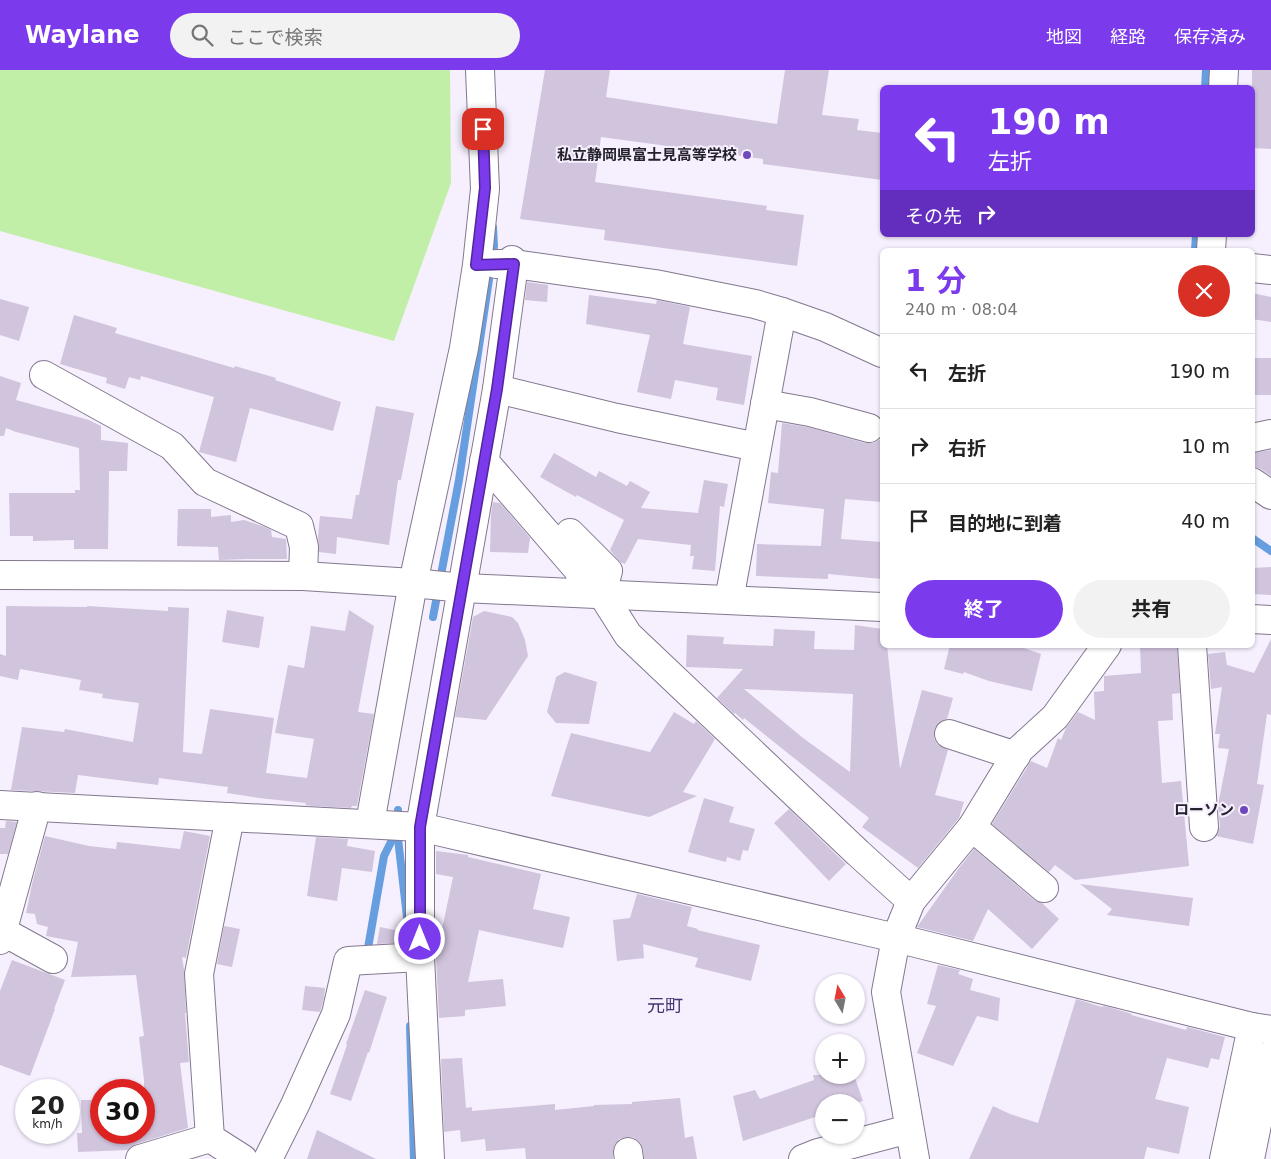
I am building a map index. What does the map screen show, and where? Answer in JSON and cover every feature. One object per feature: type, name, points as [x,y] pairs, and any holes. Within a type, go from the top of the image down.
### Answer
[{"type":"street","points":[[430,1159],[420,958],[416,827],[462,588],[497,389],[497,263],[485,188],[480,70]]},
{"type":"street","points":[[1223,85],[1224,70]]},
{"type":"street","points":[[497,263],[654,284],[755,304],[825,327],[880,352]]},
{"type":"street","points":[[373,824],[414,583],[464,348],[497,263]]},
{"type":"street","points":[[1255,268],[1271,270]]},
{"type":"street","points":[[729,600],[782,312]]},
{"type":"street","points":[[44,375],[172,446],[205,482],[298,526],[304,547],[303,576]]},
{"type":"street","points":[[497,389],[617,418],[757,446]]},
{"type":"street","points":[[765,404],[810,412],[869,428]]},
{"type":"street","points":[[1255,437],[1271,434]]},
{"type":"street","points":[[484,462],[580,573],[590,594],[628,635],[911,901]]},
{"type":"street","points":[[1255,484],[1271,496]]},
{"type":"street","points":[[570,533],[608,571],[590,594]]},
{"type":"street","points":[[0,575],[303,576],[462,588],[880,607]]},
{"type":"street","points":[[1255,620],[1271,620]]},
{"type":"street","points":[[915,1159],[886,992],[896,938],[911,901],[972,827],[1019,750],[1055,717],[1105,648]]},
{"type":"street","points":[[1192,648],[1204,827]]},
{"type":"street","points":[[950,734],[1016,756]]},
{"type":"street","points":[[0,805],[416,827],[896,938],[1261,1028],[1224,1159]]},
{"type":"street","points":[[37,806],[1,935],[53,959]]},
{"type":"street","points":[[210,1138],[199,974],[230,817]]},
{"type":"street","points":[[972,827],[1044,888]]},
{"type":"street","points":[[268,1159],[295,1105],[336,1014],[348,961],[420,958]]},
{"type":"street","points":[[1250,1159],[1269,1064]]},
{"type":"street","points":[[803,1159],[818,1153],[909,1129]]},
{"type":"street","points":[[140,1159],[210,1138],[243,1159]]},
{"type":"green space","points":[[0,70],[450,70],[451,183],[394,341],[0,231]]},
{"type":"building","points":[[545,70],[610,70],[606,97],[777,124],[785,70],[829,70],[822,115],[859,119],[857,130],[880,133],[880,180],[763,164],[763,159],[601,137],[595,182],[767,206],[766,210],[804,215],[797,266],[604,240],[605,230],[520,219]]},
{"type":"building","points":[[1252,70],[1271,70],[1271,149],[1255,148],[1255,85],[1252,85]]},
{"type":"building","points":[[527,282],[548,285],[547,302],[525,300]]},
{"type":"building","points":[[1255,294],[1271,297],[1271,322],[1255,319]]},
{"type":"building","points":[[589,295],[656,304],[657,300],[690,307],[683,344],[752,356],[744,405],[716,400],[718,388],[675,380],[671,399],[637,392],[650,335],[586,324]]},
{"type":"building","points":[[0,299],[29,307],[19,341],[0,335]]},
{"type":"building","points":[[74,315],[117,328],[115,333],[234,368],[235,366],[276,378],[275,380],[341,402],[333,431],[250,408],[236,462],[199,452],[214,397],[141,376],[140,380],[129,377],[125,389],[106,383],[107,378],[60,364]]},
{"type":"building","points":[[1255,358],[1271,358],[1271,395],[1255,395]]},
{"type":"building","points":[[0,376],[21,383],[16,400],[89,420],[101,426],[101,440],[128,443],[127,471],[109,471],[108,549],[74,549],[74,540],[33,541],[33,536],[10,536],[9,493],[75,493],[75,490],[80,490],[79,448],[6,428],[4,436],[0,436]]},
{"type":"building","points":[[376,406],[414,413],[401,480],[398,480],[389,545],[337,537],[336,554],[319,552],[320,516],[352,519],[356,495],[359,495]]},
{"type":"building","points":[[782,423],[807,427],[865,443],[873,443],[880,440],[880,502],[845,499],[841,539],[880,542],[880,579],[828,574],[828,579],[756,576],[757,544],[821,546],[824,509],[768,503],[771,472],[778,473]]},
{"type":"building","points":[[1271,450],[1271,476],[1255,467],[1255,453]]},
{"type":"building","points":[[554,453],[596,477],[599,471],[627,486],[630,481],[650,492],[641,508],[698,513],[704,480],[728,484],[724,507],[720,506],[715,571],[692,569],[694,556],[690,556],[691,545],[638,539],[625,564],[620,562],[610,550],[624,520],[540,477]]},
{"type":"building","points":[[493,502],[500,503],[530,538],[528,553],[490,552]]},
{"type":"building","points":[[178,509],[211,509],[211,517],[231,515],[231,522],[244,520],[265,527],[271,530],[272,537],[286,539],[287,559],[219,560],[218,547],[177,546]]},
{"type":"building","points":[[1271,567],[1271,595],[1255,594],[1255,568]]},
{"type":"building","points":[[6,606],[87,606],[168,611],[168,607],[189,608],[183,752],[202,754],[210,709],[274,718],[266,773],[307,778],[314,739],[275,733],[288,665],[304,668],[311,626],[345,631],[349,610],[374,626],[358,712],[374,714],[357,806],[352,806],[351,808],[305,805],[306,803],[227,793],[228,787],[159,778],[158,785],[78,775],[75,793],[11,790],[22,727],[64,732],[65,729],[133,742],[139,703],[102,698],[103,694],[79,690],[81,680],[20,669],[18,680],[0,676],[0,654],[6,656]]},
{"type":"building","points":[[227,610],[264,617],[259,648],[222,642]]},
{"type":"building","points":[[484,611],[512,617],[518,623],[525,640],[528,656],[486,720],[455,717],[473,617]]},
{"type":"building","points":[[855,625],[880,629],[880,648],[887,648],[900,769],[922,690],[953,698],[947,719],[939,722],[934,730],[934,738],[937,744],[948,750],[935,795],[964,802],[959,818],[918,868],[862,827],[869,818],[744,718],[743,720],[734,714],[717,698],[743,669],[686,667],[687,635],[724,637],[723,644],[773,646],[774,629],[815,631],[814,649],[854,650]],"holes":[[[744,689],[853,694],[850,772],[803,738]]]},
{"type":"building","points":[[1271,639],[1271,715],[1267,714],[1257,784],[1264,785],[1253,844],[1216,836],[1220,826],[1218,805],[1229,749],[1218,748],[1220,734],[1215,734],[1222,687],[1211,689],[1208,654],[1225,652],[1227,665],[1254,673]]},
{"type":"building","points":[[949,648],[1024,648],[1041,654],[1032,691],[989,681],[964,672],[963,674],[944,669]]},
{"type":"building","points":[[1140,648],[1177,648],[1180,693],[1172,694],[1173,720],[1158,721],[1162,783],[1181,781],[1189,866],[1075,880],[1055,865],[1049,872],[992,824],[1031,761],[1047,768],[1058,738],[1061,740],[1066,728],[1078,712],[1095,720],[1094,692],[1104,691],[1104,676],[1141,673]]},
{"type":"building","points":[[565,672],[597,682],[589,724],[556,723],[547,712],[556,677]]},
{"type":"building","points":[[674,712],[694,724],[696,721],[715,739],[683,792],[697,796],[649,817],[551,796],[571,733],[650,752]]},
{"type":"building","points":[[704,798],[734,807],[729,822],[755,829],[748,851],[743,850],[740,861],[727,857],[726,862],[688,852]]},
{"type":"building","points":[[789,809],[846,864],[829,881],[774,823]]},
{"type":"building","points":[[6,821],[17,822],[8,854],[0,854],[0,828],[5,828]]},
{"type":"building","points":[[184,831],[210,836],[186,958],[182,957],[189,1062],[180,1063],[188,1128],[155,1138],[155,1079],[144,1079],[139,1037],[144,1036],[136,975],[71,977],[78,942],[46,936],[48,927],[37,924],[35,914],[26,913],[45,836],[89,846],[116,849],[117,842],[180,849]]},
{"type":"building","points":[[316,837],[348,839],[347,846],[375,851],[372,872],[342,868],[337,901],[307,896]]},
{"type":"building","points":[[974,849],[1034,900],[1042,903],[1059,919],[1032,949],[988,909],[973,941],[917,927]]},
{"type":"building","points":[[436,851],[468,855],[468,857],[541,874],[533,909],[570,917],[563,948],[479,930],[468,982],[503,979],[506,1006],[465,1010],[465,1016],[439,1018],[436,958],[453,877],[436,874]]},
{"type":"building","points":[[1080,884],[1193,898],[1189,926],[1107,915],[1112,909]]},
{"type":"building","points":[[637,894],[692,907],[687,926],[760,945],[751,981],[695,967],[698,958],[643,944],[644,958],[617,961],[613,920],[630,918]]},
{"type":"building","points":[[224,926],[240,929],[232,967],[217,964]]},
{"type":"building","points":[[380,927],[399,931],[397,943],[377,944]]},
{"type":"building","points":[[12,960],[65,980],[30,1076],[0,1065],[0,991]]},
{"type":"building","points":[[938,965],[960,970],[958,974],[973,979],[970,990],[1000,998],[998,1021],[977,1016],[953,1066],[917,1053],[936,1006],[927,1004]]},
{"type":"building","points":[[305,986],[325,988],[320,1012],[302,1010]]},
{"type":"building","points":[[365,990],[387,997],[351,1101],[330,1094]]},
{"type":"building","points":[[1076,999],[1186,1030],[1187,1027],[1225,1037],[1219,1060],[1211,1058],[1208,1068],[1167,1058],[1155,1099],[1189,1107],[1179,1154],[1147,1147],[1144,1159],[969,1159],[993,1106],[1038,1123]]},
{"type":"building","points":[[462,1058],[466,1108],[472,1107],[472,1111],[555,1104],[555,1110],[680,1098],[685,1138],[693,1136],[697,1159],[644,1159],[640,1142],[633,1137],[619,1139],[614,1146],[613,1159],[526,1159],[525,1148],[486,1151],[485,1139],[461,1142],[460,1130],[444,1132],[441,1059]]},
{"type":"building","points":[[813,1075],[815,1075],[815,1084],[857,1084],[861,1094],[815,1094],[815,1117],[743,1141],[733,1096],[755,1090],[760,1099],[814,1080]]},
{"type":"building","points":[[81,1100],[90,1100],[90,1144],[136,1144],[128,1150],[78,1152],[78,1144],[80,1144],[80,1133],[82,1133]]},
{"type":"building","points":[[317,1130],[376,1159],[307,1159]]},
{"type":"waterway","points":[[1205,85],[1206,70]]},
{"type":"waterway","points":[[433,617],[459,480],[494,246],[493,227]]},
{"type":"waterway","points":[[1195,248],[1196,237]]},
{"type":"waterway","points":[[1255,540],[1271,551]]},
{"type":"waterway","points":[[398,810],[397,830],[407,917]]},
{"type":"waterway","points":[[368,948],[384,856],[396,832]]},
{"type":"waterway","points":[[410,1026],[414,1159]]},
{"type":"place","name":"私立静岡県富士見高等学校","points":[[747,155]]},
{"type":"place","name":"ローソン","points":[[1244,810]]},
{"type":"district","name":"元町","points":[[665,1005]]},
{"type":"route","points":[[420,939],[420,827],[497,389],[514,264],[476,265],[485,188],[483,129]]}]
